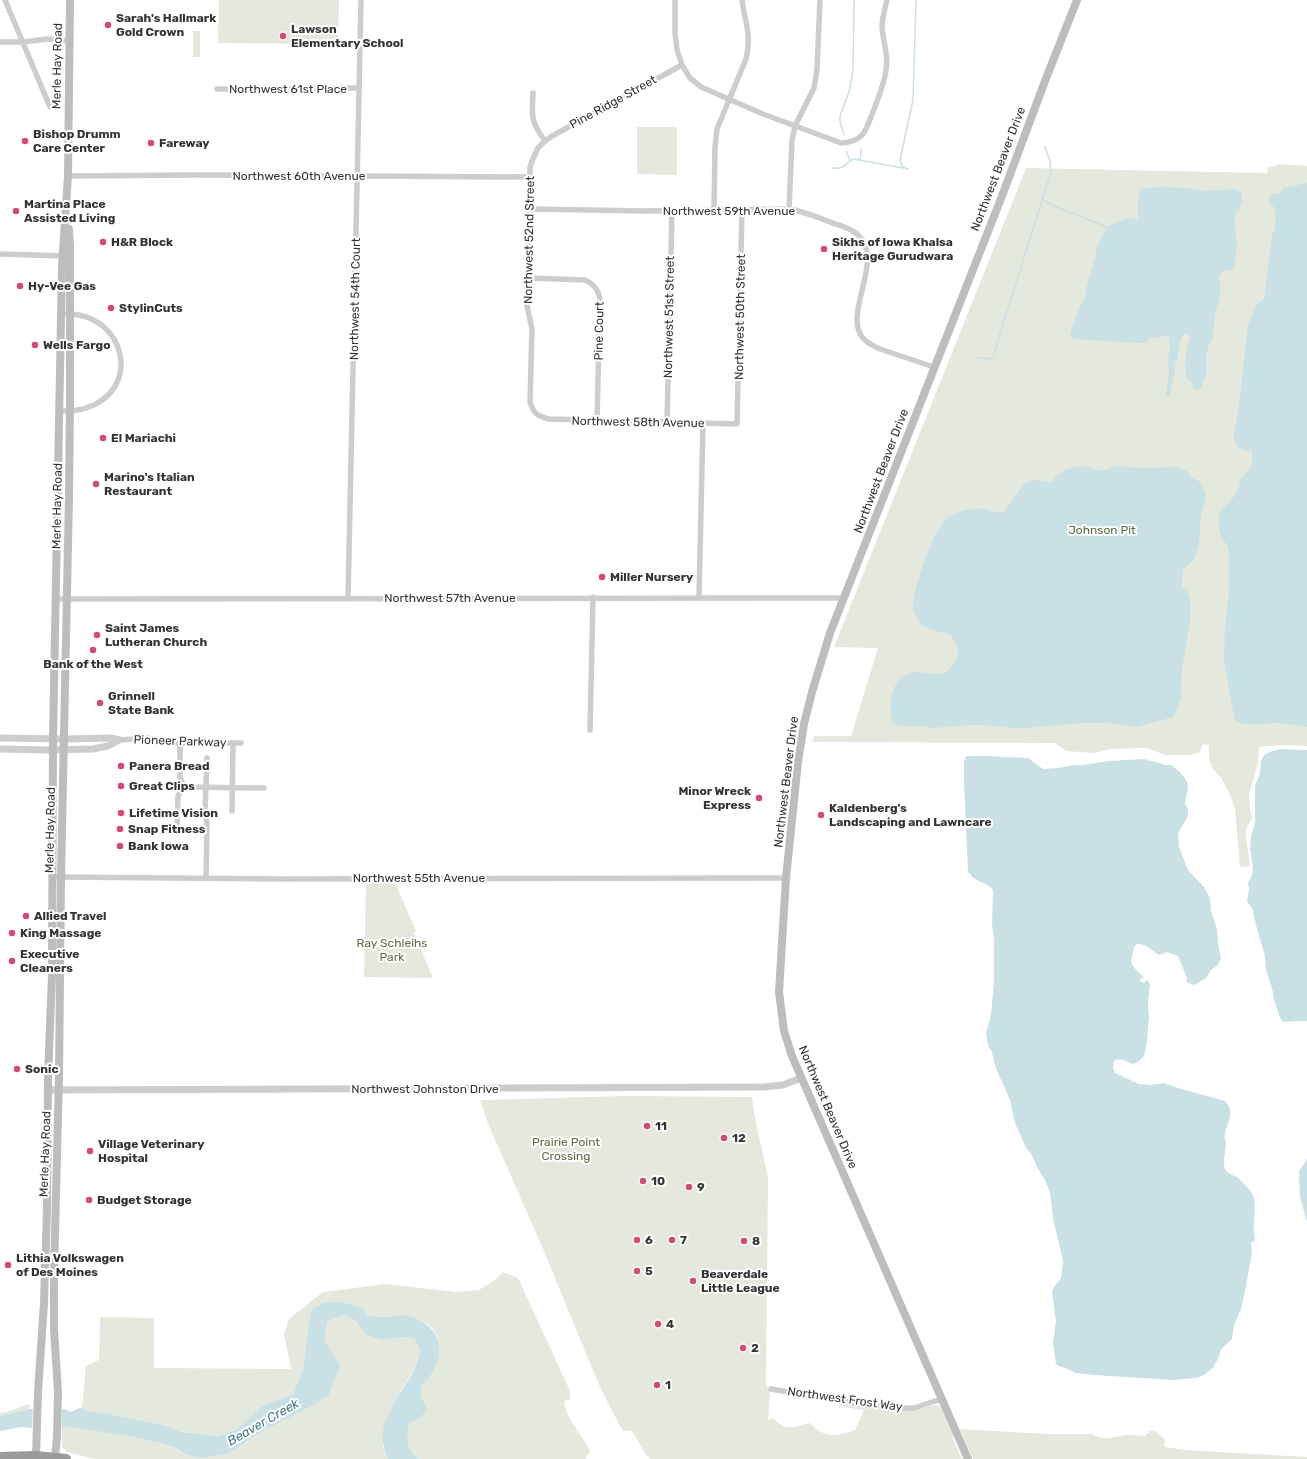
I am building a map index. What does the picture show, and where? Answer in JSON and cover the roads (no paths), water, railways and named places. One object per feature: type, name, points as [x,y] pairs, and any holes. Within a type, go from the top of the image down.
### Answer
[{"type":"highway","points":[[0,1457],[36,1456],[66,1459]]},
{"type":"main road","name":"Merle Hay Road","points":[[55,1457],[58,1392],[54,1329],[54,1274],[59,1090],[54,738],[61,314],[66,256],[70,0]]},
{"type":"main road","name":"Northwest Beaver Drive","points":[[968,1459],[801,1078],[784,1031],[778,992],[786,878],[798,762],[804,724],[820,662],[843,598],[1002,196],[1077,0]]},
{"type":"main road","name":"Merle Hay Road","points":[[36,1456],[47,1216],[48,1090],[52,975],[64,750],[70,411],[70,314],[66,256]]},
{"type":"street","points":[[4,0],[50,107]]},
{"type":"street","name":"Northwest 54th Court","points":[[348,598],[361,0]]},
{"type":"street","points":[[675,0],[675,33],[677,50],[682,65],[690,78],[702,87],[763,114],[840,143],[854,140],[862,135],[867,126],[886,70],[887,58],[882,27],[887,0]]},
{"type":"street","points":[[714,210],[716,137],[719,124],[746,59],[748,48],[748,30],[742,0]]},
{"type":"street","points":[[789,209],[792,140],[795,126],[814,88],[816,80],[820,0]]},
{"type":"street","points":[[0,42],[23,42],[47,39],[69,41]]},
{"type":"street","name":"Pine Ridge Street","points":[[545,141],[682,65]]},
{"type":"street","name":"Northwest 61st Place","points":[[217,90],[359,88]]},
{"type":"street","points":[[533,93],[533,121],[545,141]]},
{"type":"street","name":"Northwest 52nd Street","points":[[539,417],[533,410],[530,402],[532,329],[528,306],[530,209],[529,177],[532,161],[538,148],[545,141]]},
{"type":"street","name":"Northwest 60th Avenue","points":[[68,176],[529,177]]},
{"type":"street","name":"Northwest 59th Avenue","points":[[530,209],[789,209],[800,211],[854,231],[866,246],[868,257],[858,315],[859,330],[862,336],[871,345],[880,350],[934,367]]},
{"type":"street","name":"Northwest 51st Street","points":[[667,423],[672,210]]},
{"type":"street","name":"Northwest 50th Street","points":[[737,424],[742,210]]},
{"type":"street","points":[[0,254],[66,256]]},
{"type":"street","name":"Pine Court","points":[[528,278],[585,280],[591,283],[598,290],[600,298],[597,421]]},
{"type":"street","points":[[59,411],[88,408],[106,397],[118,380],[121,361],[118,347],[108,331],[92,319],[80,315],[61,314]]},
{"type":"street","name":"Northwest 58th Avenue","points":[[539,417],[549,419],[597,421],[737,424]]},
{"type":"street","points":[[699,597],[703,423]]},
{"type":"street","points":[[590,730],[593,598]]},
{"type":"street","name":"Northwest 57th Avenue","points":[[56,599],[843,598]]},
{"type":"street","name":"Pioneer Parkway","points":[[0,738],[111,738],[118,740],[148,738],[166,743],[241,743]]},
{"type":"street","name":"Pioneer Parkway","points":[[0,749],[93,749],[108,746],[118,740]]},
{"type":"street","points":[[180,743],[180,778],[184,786],[264,788]]},
{"type":"street","points":[[232,811],[233,743]]},
{"type":"street","points":[[206,878],[208,824],[205,811],[207,758]]},
{"type":"street","points":[[177,825],[178,796],[184,786]]},
{"type":"street","name":"Northwest 55th Avenue","points":[[57,878],[786,878]]},
{"type":"street","name":"Northwest Johnston Drive","points":[[48,1090],[422,1090],[620,1087],[760,1087],[783,1085],[801,1078]]},
{"type":"street","name":"Northwest Frost Way","points":[[771,1389],[859,1404],[898,1408],[914,1408],[942,1400]]},
{"type":"water","points":[[1307,183],[1307,727],[1279,723],[1245,724],[1235,721],[1224,661],[1225,624],[1229,592],[1229,553],[1227,545],[1221,537],[1219,530],[1219,517],[1221,511],[1239,489],[1240,480],[1252,465],[1252,451],[1247,451],[1238,447],[1234,439],[1234,432],[1238,413],[1248,326],[1257,304],[1264,299],[1272,236],[1276,218],[1274,207],[1269,203],[1269,197],[1273,194],[1280,193],[1284,188]]},
{"type":"water","points":[[1159,187],[1187,188],[1202,191],[1235,189],[1241,193],[1242,197],[1242,202],[1239,210],[1236,212],[1234,223],[1237,245],[1234,267],[1233,270],[1225,270],[1220,274],[1219,278],[1221,289],[1215,316],[1212,340],[1208,346],[1206,376],[1202,387],[1195,391],[1191,381],[1189,382],[1187,377],[1185,366],[1191,337],[1188,334],[1184,334],[1180,341],[1178,358],[1175,363],[1175,370],[1169,397],[1166,396],[1170,345],[1168,335],[1148,339],[1146,343],[1136,343],[1076,339],[1071,338],[1070,334],[1076,316],[1085,297],[1096,256],[1096,249],[1107,227],[1127,218],[1139,220],[1137,207],[1140,189]]},
{"type":"water","points":[[1084,466],[1097,470],[1118,466],[1138,468],[1177,467],[1187,471],[1191,477],[1200,482],[1205,492],[1206,499],[1201,514],[1199,544],[1195,558],[1183,570],[1182,587],[1188,592],[1190,598],[1190,621],[1182,669],[1181,698],[1173,717],[1137,727],[1108,723],[1081,723],[1026,728],[967,725],[933,728],[921,726],[900,726],[893,723],[890,708],[892,693],[900,680],[913,672],[941,674],[947,672],[957,658],[958,654],[956,643],[950,634],[929,629],[922,625],[916,618],[913,608],[916,588],[925,560],[930,546],[942,524],[951,515],[966,510],[983,509],[1003,513],[1026,482],[1036,480],[1053,482],[1054,478],[1066,469]]},
{"type":"water","points":[[1281,749],[1307,750],[1307,1021],[1283,1022],[1280,1018],[1266,970],[1265,956],[1253,910],[1247,901],[1249,890],[1248,883],[1252,875],[1253,867],[1250,848],[1251,836],[1255,823],[1255,786],[1260,773],[1261,761],[1264,755]]},
{"type":"water","points":[[966,756],[1028,758],[1043,769],[1109,761],[1144,759],[1171,765],[1187,781],[1188,789],[1185,803],[1188,810],[1188,816],[1178,833],[1179,847],[1188,870],[1204,887],[1210,898],[1211,911],[1217,929],[1221,958],[1218,965],[1211,970],[1206,978],[1194,985],[1186,982],[1187,978],[1178,956],[1167,952],[1159,955],[1146,946],[1140,944],[1137,944],[1134,947],[1131,962],[1135,969],[1144,978],[1140,979],[1141,982],[1144,983],[1147,980],[1150,984],[1147,1041],[1144,1056],[1139,1061],[1133,1064],[1117,1060],[1114,1061],[1113,1067],[1115,1073],[1139,1084],[1151,1085],[1164,1083],[1225,1101],[1230,1110],[1230,1118],[1225,1131],[1226,1142],[1224,1167],[1250,1190],[1253,1197],[1255,1208],[1255,1240],[1251,1243],[1252,1252],[1245,1291],[1241,1309],[1234,1325],[1232,1339],[1221,1349],[1219,1357],[1213,1368],[1204,1375],[1196,1378],[1173,1380],[1094,1375],[1076,1373],[1056,1364],[1053,1342],[1056,1321],[1052,1292],[1061,1278],[1063,1261],[1053,1218],[1050,1192],[1032,1155],[1026,1148],[1015,1123],[1010,1100],[995,1066],[992,1052],[988,1045],[986,1033],[991,1015],[994,982],[994,940],[992,924],[993,892],[992,888],[970,875],[968,872],[964,782],[964,761]]},
{"type":"water","points":[[1307,1159],[1307,1222],[1300,1197],[1299,1171]]},
{"type":"water","name":"Beaver Creek","points":[[340,1302],[364,1308],[366,1315],[380,1317],[397,1315],[409,1316],[426,1324],[433,1331],[439,1347],[439,1356],[433,1372],[421,1387],[421,1397],[427,1409],[421,1417],[409,1424],[409,1448],[420,1459],[388,1459],[384,1449],[383,1439],[384,1425],[387,1417],[413,1372],[417,1362],[420,1351],[415,1339],[405,1337],[382,1340],[366,1335],[357,1322],[344,1315],[328,1321],[324,1340],[340,1366],[328,1396],[267,1429],[227,1454],[202,1458],[185,1454],[175,1448],[161,1443],[135,1437],[71,1427],[22,1427],[0,1431],[0,1416],[29,1409],[64,1409],[71,1412],[82,1407],[86,1411],[105,1413],[164,1425],[182,1432],[218,1436],[237,1429],[263,1405],[293,1394],[303,1370],[312,1309],[324,1303]]},
{"type":"waterway","points":[[844,135],[840,122],[840,116],[849,92],[853,71],[854,0]]},
{"type":"waterway","points":[[908,169],[903,167],[900,160],[913,100],[916,0]]},
{"type":"waterway","points":[[977,357],[989,359],[993,357],[996,350],[1051,172],[1050,161],[1045,147]]},
{"type":"waterway","points":[[860,160],[861,149]]},
{"type":"waterway","points":[[846,151],[850,160]]},
{"type":"waterway","points":[[833,168],[843,167],[854,159],[903,168]]},
{"type":"waterway","points":[[1042,199],[1054,206],[1107,227]]},
{"type":"place","name":"Sarah's Hallmark Gold Crown","points":[[108,25]]},
{"type":"place","name":"Lawson Elementary School","points":[[283,36]]},
{"type":"place","name":"Bishop Drumm Care Center","points":[[25,141]]},
{"type":"place","name":"Fareway","points":[[151,143]]},
{"type":"place","name":"Martina Place Assisted Living","points":[[16,211]]},
{"type":"place","name":"H&R Block","points":[[103,242]]},
{"type":"place","name":"Sikhs of Iowa Khalsa Heritage Gurudwara","points":[[824,249]]},
{"type":"place","name":"Hy-Vee Gas","points":[[20,286]]},
{"type":"place","name":"StylinCuts","points":[[111,308]]},
{"type":"place","name":"Wells Fargo","points":[[35,345]]},
{"type":"place","name":"El Mariachi","points":[[103,438]]},
{"type":"place","name":"Marino's Italian Restaurant","points":[[96,484]]},
{"type":"place","name":"Miller Nursery","points":[[602,577]]},
{"type":"place","name":"Saint James Lutheran Church","points":[[97,635]]},
{"type":"place","name":"Bank of the West","points":[[93,650]]},
{"type":"place","name":"Grinnell State Bank","points":[[100,703]]},
{"type":"place","name":"Panera Bread","points":[[121,766]]},
{"type":"place","name":"Great Clips","points":[[121,786]]},
{"type":"place","name":"Minor Wreck Express","points":[[759,798]]},
{"type":"place","name":"Lifetime Vision","points":[[121,813]]},
{"type":"place","name":"Kaldenberg's Landscaping and Lawncare","points":[[821,815]]},
{"type":"place","name":"Snap Fitness","points":[[120,829]]},
{"type":"place","name":"Bank Iowa","points":[[120,846]]},
{"type":"place","name":"Allied Travel","points":[[26,916]]},
{"type":"place","name":"King Massage","points":[[12,933]]},
{"type":"place","name":"Executive Cleaners","points":[[12,961]]},
{"type":"place","name":"Sonic","points":[[17,1069]]},
{"type":"place","name":"11","points":[[647,1126]]},
{"type":"place","name":"12","points":[[724,1138]]},
{"type":"place","name":"Village Veterinary Hospital","points":[[90,1151]]},
{"type":"place","name":"10","points":[[643,1181]]},
{"type":"place","name":"9","points":[[689,1187]]},
{"type":"place","name":"Budget Storage","points":[[89,1200]]},
{"type":"place","name":"6","points":[[637,1240]]},
{"type":"place","name":"7","points":[[672,1240]]},
{"type":"place","name":"8","points":[[744,1241]]},
{"type":"place","name":"Lithia Volkswagen of Des Moines","points":[[8,1265]]},
{"type":"place","name":"5","points":[[637,1271]]},
{"type":"place","name":"Beaverdale Little League","points":[[693,1281]]},
{"type":"place","name":"4","points":[[658,1324]]},
{"type":"place","name":"2","points":[[743,1348]]},
{"type":"place","name":"1","points":[[657,1385]]},
{"type":"park label","name":"Johnson Pit","points":[[1102,530]]},
{"type":"park label","name":"Ray Schleihs Park","points":[[392,950]]},
{"type":"park label","name":"Prairie Point Crossing","points":[[566,1149]]}]
